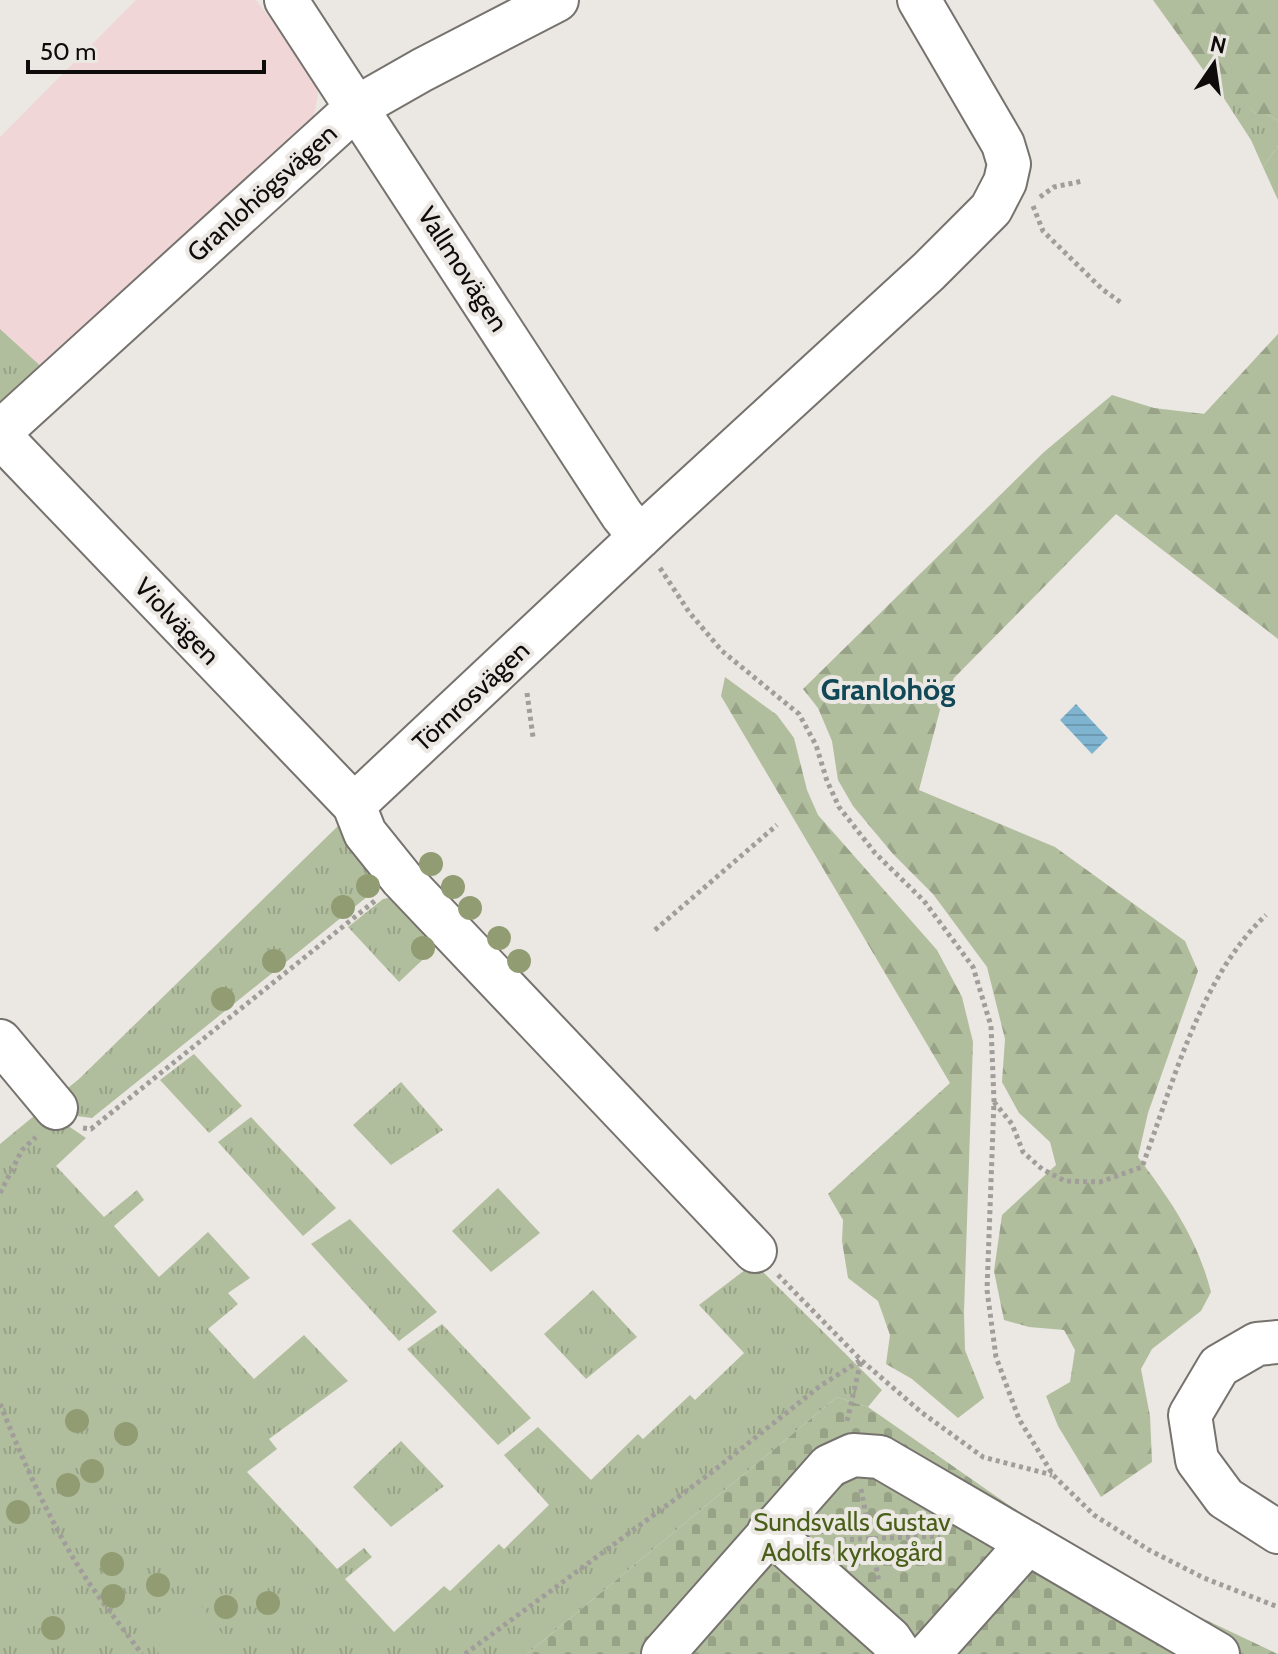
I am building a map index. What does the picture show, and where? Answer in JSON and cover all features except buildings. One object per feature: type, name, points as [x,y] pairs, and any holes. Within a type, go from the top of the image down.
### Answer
[{"type":"street","name":"Vallmovägen","points":[[286,0],[622,515],[640,537]]},
{"type":"street","name":"Granlohögsvägen","points":[[0,434],[357,107],[557,0]]},
{"type":"street","name":"Törnrosvägen","points":[[354,805],[929,271],[991,209],[1005,182],[1009,164],[1003,144],[919,0]]},
{"type":"street","name":"Violvägen","points":[[0,434],[354,805]]},
{"type":"street","points":[[354,805],[365,833],[402,879],[755,1251]]},
{"type":"street","points":[[0,1041],[56,1108]]},
{"type":"street","points":[[1278,1342],[1257,1344],[1219,1366],[1190,1415],[1197,1460],[1225,1498],[1278,1532]]},
{"type":"street","points":[[663,1654],[775,1537],[829,1466],[853,1455],[880,1457],[1218,1654]]},
{"type":"street","points":[[775,1537],[895,1646]]},
{"type":"street","points":[[929,1654],[1028,1543]]},
{"type":"path","points":[[1083,181],[1054,187],[1032,203],[1043,231],[1102,289],[1123,304]]},
{"type":"path","points":[[640,537],[689,612],[722,651],[799,714],[816,745],[839,807],[875,853],[924,901],[973,967],[991,1026],[994,1101],[987,1290],[996,1357],[1019,1419],[1053,1475],[1094,1515],[1149,1550],[1204,1578],[1278,1607]]},
{"type":"path","points":[[655,930],[777,825]]},
{"type":"path","points":[[0,1193],[22,1150],[53,1121],[56,1108],[81,1127],[91,1129],[402,879]]},
{"type":"path","points":[[994,1101],[1012,1124],[1023,1152],[1042,1169],[1065,1181],[1100,1182],[1142,1167],[1173,1076],[1217,981],[1234,950],[1266,915]]},
{"type":"path","points":[[755,1251],[861,1360],[921,1412],[983,1457],[1053,1475]]},
{"type":"path","points":[[861,1360],[845,1427],[895,1646]]},
{"type":"path","points":[[465,1654],[712,1472],[820,1386],[861,1360]]},
{"type":"path","points":[[0,1404],[30,1477],[55,1525],[87,1580],[142,1654]]},
{"type":"path","points":[[775,1537],[950,1536]]},
{"type":"shaded area","points":[[136,0],[256,0],[313,73],[318,94],[314,115],[45,370],[0,329],[0,137]]},
{"type":"green space","points":[[1153,0],[1278,0],[1278,121],[1267,114],[1256,114],[1237,95],[1225,100]]},
{"type":"green space","points":[[1237,94],[1256,114],[1267,114],[1278,121],[1278,146],[1263,167],[1251,140],[1225,100]]},
{"type":"green space","points":[[1278,146],[1278,200],[1263,167]]},
{"type":"green space","points":[[0,329],[45,370],[0,409]]},
{"type":"green space","points":[[1278,334],[1278,639],[1116,514],[954,678],[941,706],[919,790],[1055,847],[1185,941],[1198,971],[1148,1113],[1138,1157],[1182,1221],[1211,1292],[1201,1311],[1152,1349],[1141,1369],[1150,1416],[1152,1462],[1101,1497],[1058,1426],[1046,1396],[1070,1382],[1075,1350],[1064,1330],[1029,1327],[1004,1320],[994,1271],[1002,1215],[1056,1165],[1050,1142],[1019,1113],[1002,1082],[1005,1039],[987,967],[933,894],[893,854],[853,806],[838,780],[832,741],[818,708],[803,689],[1044,452],[1112,395],[1154,408],[1204,414]]},
{"type":"green space","points":[[725,677],[777,715],[794,738],[807,790],[818,815],[937,950],[962,997],[973,1042],[965,1350],[984,1398],[958,1418],[912,1379],[886,1364],[890,1335],[878,1301],[848,1278],[842,1241],[843,1220],[828,1194],[950,1083],[721,696]]},
{"type":"green space","points":[[340,824],[383,884],[92,1118],[76,1116],[58,1096]]},
{"type":"green space","points":[[394,897],[437,943],[399,982],[348,927],[383,899]]},
{"type":"green space","points":[[194,1054],[242,1106],[209,1133],[160,1080]]},
{"type":"green space","points":[[401,1082],[443,1130],[391,1165],[353,1125]]},
{"type":"green space","points":[[40,1111],[86,1138],[56,1166],[104,1217],[137,1190],[144,1200],[114,1226],[159,1277],[208,1232],[250,1278],[228,1293],[238,1304],[208,1329],[254,1379],[304,1335],[348,1381],[269,1439],[277,1449],[247,1472],[337,1569],[364,1548],[372,1557],[345,1579],[394,1632],[444,1586],[450,1591],[499,1544],[504,1549],[549,1505],[504,1455],[538,1427],[591,1480],[638,1434],[643,1439],[690,1395],[695,1400],[744,1353],[699,1305],[754,1263],[882,1390],[868,1407],[837,1397],[527,1654],[0,1654],[0,1144]]},
{"type":"green space","points":[[251,1117],[336,1208],[303,1236],[218,1142]]},
{"type":"green space","points":[[498,1188],[540,1233],[491,1272],[452,1231]]},
{"type":"green space","points":[[350,1219],[437,1312],[399,1341],[311,1244]]},
{"type":"green space","points":[[593,1290],[637,1337],[586,1379],[544,1334]]},
{"type":"green space","points":[[442,1324],[531,1418],[498,1445],[407,1349]]},
{"type":"green space","name":"Sundsvalls Gustav Adolfs kyrkogård","points":[[837,1397],[868,1407],[1105,1572],[1278,1654],[527,1654]]},
{"type":"green space","points":[[401,1441],[444,1486],[391,1527],[353,1487]]},
{"type":"green space","points":[[190,1590],[237,1654],[159,1654],[139,1626]]},
{"type":"water","points":[[1076,704],[1108,738],[1092,754],[1060,720]]},
{"type":"district","name":"Granlohög","points":[[888,689]]}]
